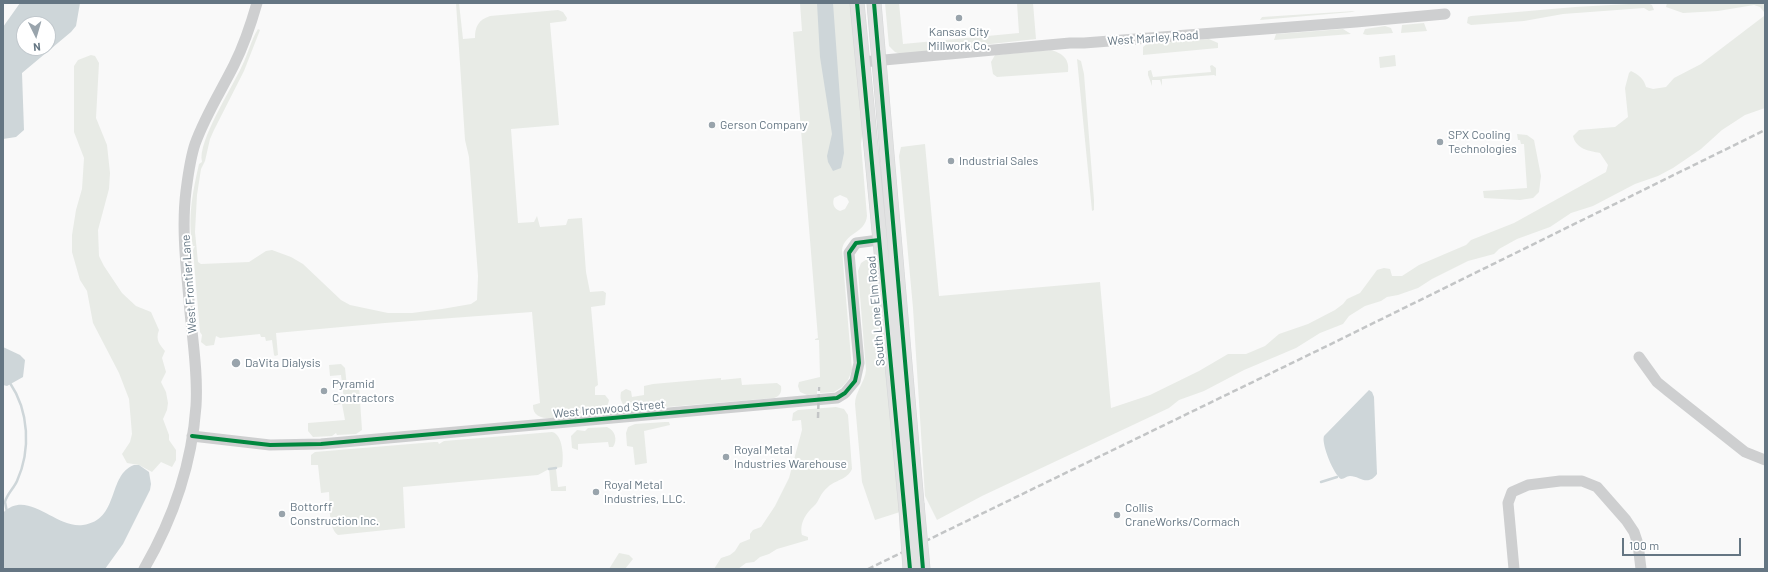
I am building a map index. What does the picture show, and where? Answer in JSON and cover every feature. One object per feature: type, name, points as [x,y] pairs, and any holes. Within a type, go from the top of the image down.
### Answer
[{"type":"main road","name":"South Lone Elm Road","points":[[857,3],[879,240],[911,506],[923,569]]},
{"type":"main road","name":"South Lone Elm Road","points":[[874,3],[911,506],[910,569]]},
{"type":"street","name":"West Frontier Lane","points":[[144,569],[162,536],[178,496],[192,436],[196,405],[196,387],[185,244],[186,192],[196,144],[207,117],[242,47],[257,3]]},
{"type":"street","name":"West Marley Road","points":[[862,62],[1070,42],[1084,43],[1445,14]]},
{"type":"street","name":"West Ironwood Street","points":[[192,436],[270,445],[321,444],[838,398],[845,394],[855,381],[859,363],[849,253],[856,243],[879,240]]},
{"type":"street","points":[[1639,357],[1657,382],[1668,391],[1745,452],[1765,460]]},
{"type":"street","points":[[1514,569],[1508,503],[1512,492],[1528,485],[1582,481],[1598,487],[1613,503],[1634,532],[1638,544],[1641,569]]},
{"type":"shaded area","points":[[20,3],[80,3],[76,26],[56,45],[56,16],[16,16],[16,56],[42,56],[22,73],[24,130],[16,137],[3,139],[3,27]]},
{"type":"shaded area","points":[[456,3],[459,3],[463,39],[475,38],[478,24],[490,16],[558,10],[563,12],[567,18],[566,21],[550,23],[559,125],[511,129],[518,223],[534,222],[537,216],[540,227],[566,225],[568,219],[582,218],[586,272],[590,292],[603,291],[606,293],[605,305],[591,307],[598,385],[595,387],[595,395],[605,395],[609,400],[606,408],[601,412],[586,414],[583,412],[579,415],[558,418],[543,418],[534,412],[533,405],[540,403],[532,312],[276,333],[278,355],[275,356],[272,340],[266,341],[265,337],[261,337],[260,334],[220,338],[216,336],[214,345],[206,346],[201,342],[202,335],[200,332],[193,250],[195,246],[193,246],[191,236],[191,215],[195,184],[199,164],[202,162],[202,153],[205,142],[210,129],[242,66],[258,29],[260,30],[244,71],[210,139],[205,161],[201,169],[197,195],[195,232],[198,262],[201,264],[249,262],[266,251],[272,250],[291,257],[303,264],[341,300],[350,305],[388,313],[412,313],[442,309],[471,304],[477,300],[478,276],[469,157],[465,140]]},
{"type":"shaded area","points":[[800,3],[852,3],[863,128],[861,144],[867,216],[863,226],[847,240],[842,250],[852,370],[848,380],[842,387],[834,392],[820,393],[820,387],[817,387],[817,394],[807,395],[800,392],[798,386],[799,382],[820,377],[819,340],[815,340],[818,338],[793,32],[802,31]],"holes":[[[840,195],[847,198],[849,202],[845,209],[840,211],[835,208],[833,204],[834,198]]]},
{"type":"shaded area","points":[[817,3],[833,3],[844,153],[841,168],[833,171],[828,162],[827,156],[832,134],[820,57]]},
{"type":"shaded area","points":[[885,3],[899,3],[903,44],[1019,33],[1017,3],[1033,3],[1036,39],[900,54],[895,52],[889,46]]},
{"type":"shaded area","points":[[1647,3],[1652,5],[1654,10],[1649,11],[1644,8],[1563,14],[1524,21],[1471,25],[1467,23],[1468,17],[1471,16],[1575,7]]},
{"type":"shaded area","points":[[1667,3],[1765,3],[1765,108],[1745,115],[1722,130],[1701,149],[1673,168],[1658,176],[1635,184],[1593,206],[1571,213],[1550,227],[1517,239],[1499,249],[1494,254],[1468,261],[1432,279],[1418,288],[1387,297],[1381,301],[1365,306],[1349,316],[1343,324],[1320,333],[1296,348],[1244,370],[1204,391],[1179,400],[1169,408],[982,496],[937,520],[925,496],[913,308],[899,156],[901,147],[925,144],[939,296],[1100,282],[1111,408],[1150,395],[1199,371],[1228,354],[1246,354],[1265,346],[1279,334],[1308,324],[1335,310],[1347,299],[1360,293],[1377,270],[1384,268],[1390,269],[1392,276],[1402,276],[1419,265],[1466,245],[1471,240],[1514,223],[1606,172],[1608,165],[1600,153],[1580,147],[1573,136],[1579,130],[1615,127],[1628,117],[1625,88],[1629,73],[1631,71],[1641,78],[1646,87],[1653,89],[1666,87],[1674,78],[1701,64],[1764,16],[1764,12],[1760,7],[1754,5],[1718,11],[1683,13],[1666,7]]},
{"type":"shaded area","points":[[1355,11],[1352,12],[1260,20],[1262,17]]},
{"type":"shaded area","points":[[1424,23],[1427,31],[1401,33],[1402,25]]},
{"type":"shaded area","points":[[1385,26],[1391,28],[1393,33],[1363,34],[1365,29]]},
{"type":"shaded area","points":[[1343,29],[1351,34],[1274,40],[1276,34]]},
{"type":"shaded area","points":[[1209,39],[1218,43],[1218,48],[1143,55],[1143,47],[1147,44]]},
{"type":"shaded area","points":[[1051,50],[1064,57],[1068,64],[1068,72],[997,77],[993,74],[991,62],[995,55]]},
{"type":"shaded area","points":[[91,55],[95,56],[99,63],[96,118],[107,145],[110,173],[109,189],[98,230],[99,256],[122,293],[136,306],[151,312],[159,330],[159,342],[165,351],[162,358],[166,372],[161,382],[166,392],[168,403],[163,419],[169,435],[169,440],[176,450],[176,460],[172,467],[161,462],[152,472],[139,465],[127,463],[122,454],[130,442],[132,434],[129,399],[119,373],[93,323],[87,291],[80,280],[72,252],[72,235],[76,210],[82,189],[84,158],[74,132],[74,66],[78,60]]},
{"type":"shaded area","points":[[1395,55],[1396,66],[1380,68],[1379,57]]},
{"type":"shaded area","points":[[1077,59],[1081,61],[1084,74],[1094,200],[1094,210],[1092,211]]},
{"type":"shaded area","points":[[1212,65],[1216,68],[1216,76],[1162,79],[1162,86],[1160,80],[1152,80],[1152,86],[1148,75],[1148,71],[1151,70],[1153,77],[1211,72],[1210,66]]},
{"type":"shaded area","points":[[1517,134],[1527,135],[1534,140],[1541,176],[1539,192],[1533,198],[1520,200],[1484,198],[1483,191],[1527,188],[1524,144],[1521,144],[1520,140],[1518,140]]},
{"type":"shaded area","points":[[867,259],[872,259],[876,262],[900,512],[875,520],[862,482],[855,404],[855,400],[864,379],[866,370],[858,271],[861,263]]},
{"type":"shaded area","points":[[3,347],[20,355],[25,360],[23,377],[7,386],[3,385]]},
{"type":"shaded area","points":[[341,364],[345,368],[347,387],[359,386],[362,430],[356,434],[337,435],[336,433],[332,436],[313,437],[308,431],[308,423],[345,420],[342,404],[334,405],[334,401],[344,400],[341,375],[330,376],[329,365]]},
{"type":"shaded area","points":[[721,378],[721,380],[741,378],[742,385],[777,383],[781,386],[781,392],[774,398],[632,410],[626,407],[621,401],[621,392],[626,389],[631,391],[632,397],[644,395],[644,386],[653,384]]},
{"type":"shaded area","points":[[1369,390],[1372,392],[1374,397],[1377,474],[1370,480],[1364,480],[1354,476],[1347,476],[1344,479],[1341,479],[1335,472],[1329,459],[1324,446],[1324,436]]},
{"type":"shaded area","points":[[836,407],[844,409],[848,415],[852,469],[844,478],[825,489],[816,504],[806,515],[801,531],[802,535],[808,537],[808,540],[777,549],[760,557],[754,562],[746,563],[738,569],[714,569],[721,558],[730,555],[735,551],[740,543],[750,539],[750,534],[753,530],[761,527],[775,506],[789,478],[802,430],[801,420],[792,421],[793,413],[798,410]]},
{"type":"shaded area","points":[[669,422],[670,425],[644,431],[647,463],[635,465],[633,447],[627,446],[626,433],[628,427],[635,424]]},
{"type":"shaded area","points":[[607,427],[612,430],[615,436],[615,444],[613,447],[609,447],[608,442],[578,444],[578,450],[572,448],[571,436],[577,430],[585,431],[588,428]]},
{"type":"shaded area","points":[[552,432],[556,434],[561,442],[563,452],[562,467],[549,469],[538,475],[403,487],[405,528],[338,535],[335,532],[331,522],[329,492],[321,493],[318,465],[311,465],[311,455],[315,452],[434,442],[438,442],[439,444],[444,441]]},
{"type":"shaded area","points":[[134,465],[139,465],[149,472],[151,484],[150,490],[123,544],[105,569],[3,569],[3,513],[12,507],[22,505],[32,507],[73,525],[83,525],[95,521],[103,515],[120,478],[126,470]]},
{"type":"shaded area","points":[[549,469],[556,469],[558,487],[566,486],[566,491],[551,491]]},
{"type":"shaded area","points":[[619,553],[629,555],[633,559],[625,569],[609,569]]},
{"type":"waterway","points":[[7,512],[5,502],[7,496],[17,481],[26,444],[26,431],[21,406],[10,383]]},
{"type":"waterway","points":[[549,469],[556,468]]},
{"type":"waterway","points":[[1321,482],[1337,477]]},
{"type":"railway","points":[[868,569],[1329,345],[1765,130]]},
{"type":"railway","points":[[818,418],[819,387]]},
{"type":"cycle path","points":[[857,3],[910,569]]},
{"type":"cycle path","points":[[874,3],[923,569]]},
{"type":"cycle path","points":[[192,436],[270,445],[321,444],[837,398],[845,393],[855,381],[859,363],[849,253],[856,243],[879,240]]},
{"type":"place","name":"Kansas City Millwork Co.","points":[[959,18]]},
{"type":"place","name":"Gerson Company","points":[[712,125]]},
{"type":"place","name":"SPX Cooling Technologies","points":[[1440,142]]},
{"type":"place","name":"Industrial Sales","points":[[951,161]]},
{"type":"place","name":"DaVita Dialysis","points":[[236,363]]},
{"type":"place","name":"Pyramid Contractors","points":[[324,391]]},
{"type":"place","name":"Royal Metal Industries Warehouse","points":[[726,457]]},
{"type":"place","name":"Royal Metal Industries, LLC.","points":[[596,492]]},
{"type":"place","name":"Bottorff Construction Inc.","points":[[282,514]]},
{"type":"place","name":"Collis CraneWorks/Cormach","points":[[1117,515]]}]
